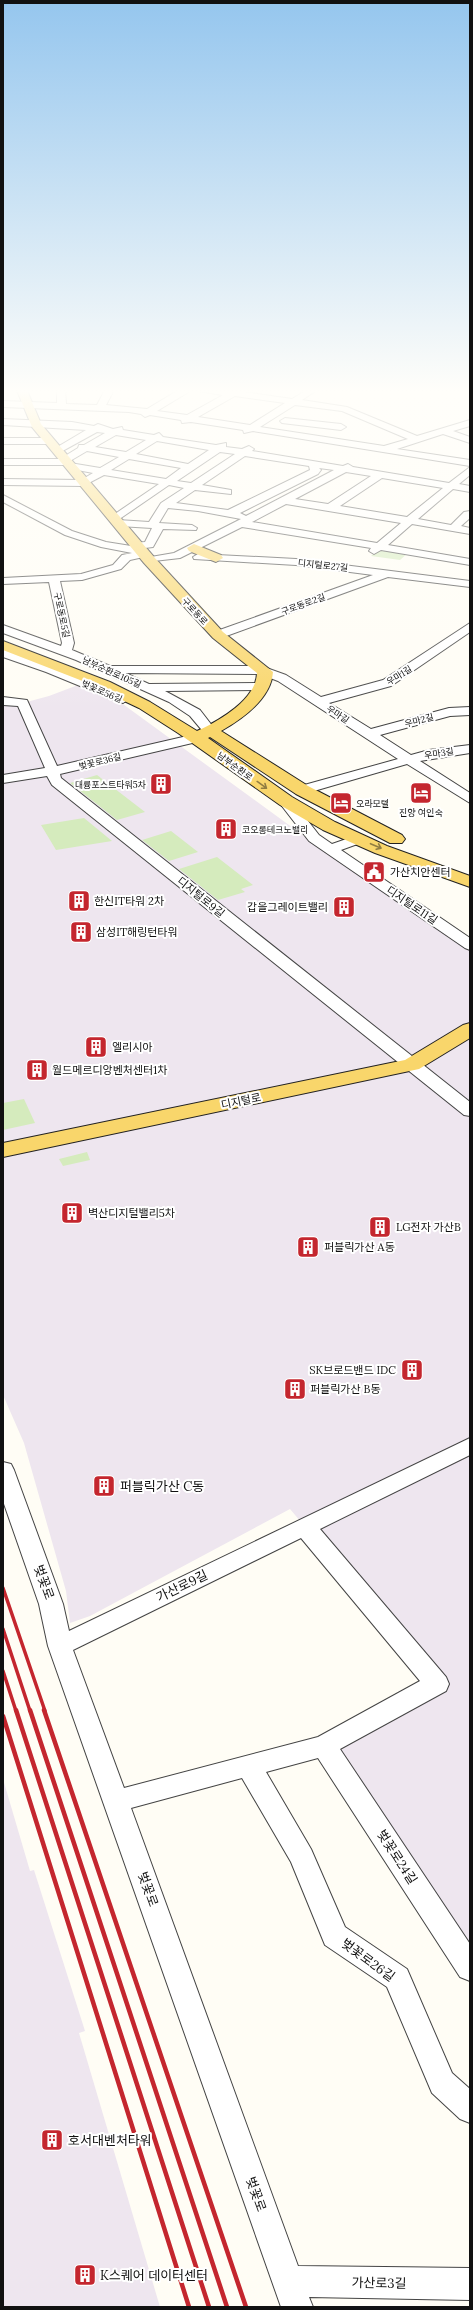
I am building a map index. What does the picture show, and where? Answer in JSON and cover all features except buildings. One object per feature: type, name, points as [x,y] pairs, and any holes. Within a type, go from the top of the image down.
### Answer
[{"type":"main road","name":"구로동로","points":[[94,496],[218,635],[263,671]]},
{"type":"main road","points":[[194,548],[216,558]]},
{"type":"main road","name":"남부순환로","points":[[3,638],[115,680],[204,735],[285,801],[330,827],[409,861],[470,882]]},
{"type":"main road","name":"남부순환로","points":[[4,653],[114,688],[164,716],[266,767],[302,790],[375,830],[470,869]]},
{"type":"main road","points":[[204,735],[231,720],[265,680],[263,671]]},
{"type":"main road","points":[[231,720],[236,737],[266,767]]},
{"type":"main road","name":"디지털로","points":[[3,1150],[412,1065],[470,1029]]},
{"type":"main road","points":[[3,1136],[290,1078],[334,1082]]},
{"type":"main road","points":[[3,1164],[304,1100],[334,1082]]},
{"type":"street","points":[[116,521],[150,496]]},
{"type":"street","points":[[143,552],[149,545],[165,505],[179,496]]},
{"type":"street","points":[[229,514],[265,496]]},
{"type":"street","points":[[3,498],[28,510],[47,523],[86,539],[121,549],[176,556],[194,548],[291,496]]},
{"type":"street","points":[[330,508],[348,496]]},
{"type":"street","points":[[354,568],[440,496]]},
{"type":"street","points":[[283,500],[470,531]]},
{"type":"street","points":[[165,505],[198,508],[229,514],[244,520],[470,562]]},
{"type":"street","points":[[453,528],[468,514]]},
{"type":"street","points":[[116,521],[156,526],[192,528]]},
{"type":"street","name":"구로동로5길","points":[[3,580],[84,576],[117,567],[126,557],[143,552]]},
{"type":"street","name":"디지털로27길","points":[[176,556],[296,562],[354,568],[470,584]]},
{"type":"street","name":"구로동로2길","points":[[218,635],[389,573]]},
{"type":"street","name":"구로동로5길","points":[[54,578],[68,643],[66,652]]},
{"type":"street","name":"우마1길","points":[[318,702],[387,683],[470,627]]},
{"type":"street","name":"남부순환로105길","points":[[3,629],[105,668],[173,699],[195,713],[204,735]]},
{"type":"street","points":[[105,668],[263,671]]},
{"type":"street","name":"우마길","points":[[263,671],[282,678],[470,799]]},
{"type":"street","points":[[146,687],[261,686]]},
{"type":"street","name":"디지털로9길","points":[[3,701],[23,703],[53,771],[54,779],[470,1111]]},
{"type":"street","name":"우마2길","points":[[369,734],[449,712],[470,711]]},
{"type":"street","name":"벚꽃로36길","points":[[3,779],[53,771],[204,735]]},
{"type":"street","name":"우마3길","points":[[409,760],[429,754],[470,749]]},
{"type":"street","points":[[302,790],[409,760]]},
{"type":"street","name":"디지털로11길","points":[[285,801],[314,838],[470,945]]},
{"type":"street","points":[[330,849],[358,839]]},
{"type":"street","name":"가산로9길","points":[[60,1646],[470,1446]]},
{"type":"street","name":"벚꽃로","points":[[3,1470],[51,1604],[60,1646],[117,1801],[292,2294]]},
{"type":"street","points":[[117,1801],[324,1746],[437,1684],[305,1527]]},
{"type":"street","name":"벚꽃로24길","points":[[324,1746],[470,1968]]},
{"type":"street","name":"벚꽃로26길","points":[[248,1765],[302,1857],[335,1936],[397,1978],[442,2084],[470,2109]]},
{"type":"street","name":"가산로3길","points":[[292,2294],[470,2284]]},
{"type":"shaded area","points":[[78,685],[120,702],[304,836],[470,946],[470,1968],[324,1746],[437,1683],[290,1509],[90,1616],[70,1623],[66,1591],[24,1443],[3,1395],[3,702],[23,703],[49,696]]},
{"type":"shaded area","points":[[3,1779],[30,1871],[34,1870],[85,2031],[79,2033],[160,2307],[3,2307]]},
{"type":"green space","points":[[381,548],[409,552],[400,560],[371,556]]},
{"type":"green space","points":[[97,775],[145,812],[117,820],[70,783]]},
{"type":"green space","points":[[84,818],[112,841],[56,850],[41,825]]},
{"type":"green space","points":[[171,831],[198,852],[169,861],[142,840]]},
{"type":"green space","points":[[217,857],[253,885],[241,889],[245,892],[218,900],[179,869]]},
{"type":"green space","points":[[24,1099],[35,1123],[3,1130],[3,1103]]},
{"type":"green space","points":[[87,1152],[90,1160],[63,1166],[59,1159]]},
{"type":"railway","points":[[3,1588],[45,1711]]},
{"type":"railway","points":[[3,1629],[30,1711]]},
{"type":"railway","points":[[3,1671],[16,1711]]},
{"type":"railway","points":[[16,1710],[209,2307]]},
{"type":"railway","points":[[30,1710],[227,2307]]},
{"type":"railway","points":[[44,1710],[246,2307]]},
{"type":"railway","points":[[3,1716],[189,2307]]},
{"type":"place","name":"대륭포스트타워5차","points":[[161,784]]},
{"type":"place","name":"진양 여인숙","points":[[421,793]]},
{"type":"place","name":"오라모텔","points":[[341,803]]},
{"type":"place","name":"코오롱테크노밸리","points":[[226,829]]},
{"type":"place","name":"가산치안센터","points":[[374,872]]},
{"type":"place","name":"한신IT타워 2차","points":[[79,901]]},
{"type":"place","name":"갑을그레이트밸리","points":[[344,907]]},
{"type":"place","name":"삼성IT해링턴타워","points":[[81,932]]},
{"type":"place","name":"엘리시아","points":[[96,1047]]},
{"type":"place","name":"월드메르디앙벤처센터1차","points":[[37,1070]]},
{"type":"place","name":"벽산디지털밸리5차","points":[[72,1213]]},
{"type":"place","name":"LG전자 가산B","points":[[380,1227]]},
{"type":"place","name":"퍼블릭가산 A동","points":[[308,1247]]},
{"type":"place","name":"SK브로드밴드 IDC","points":[[412,1370]]},
{"type":"place","name":"퍼블릭가산 B동","points":[[295,1389]]},
{"type":"place","name":"퍼블릭가산 C동","points":[[104,1486]]},
{"type":"place","name":"호서대벤처타워","points":[[52,2140]]},
{"type":"place","name":"K스퀘어 데이터센터","points":[[85,2275]]}]
